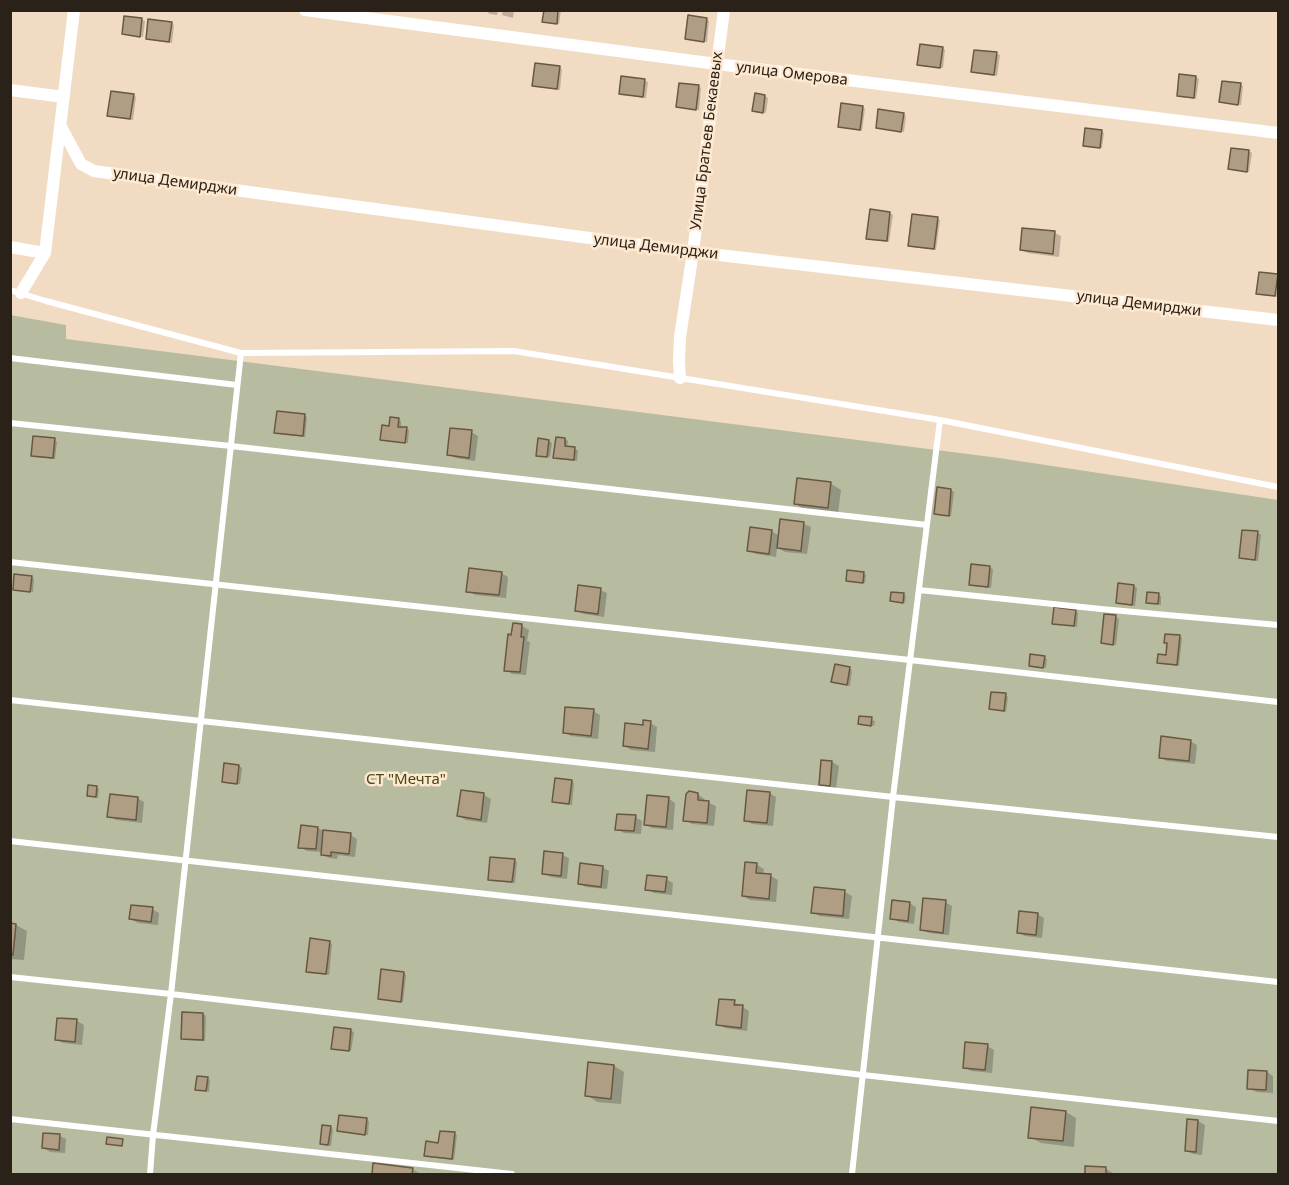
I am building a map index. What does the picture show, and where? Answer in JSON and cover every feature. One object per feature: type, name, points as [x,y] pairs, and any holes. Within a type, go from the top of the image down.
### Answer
[{"type":"street","points":[[16,291],[45,253],[74,10]]},
{"type":"street","name":"улица Омерова","points":[[305,10],[717,64],[1278,133]]},
{"type":"street","name":"Улица Братьев Бекаевых","points":[[680,378],[678,361],[680,337],[724,10]]},
{"type":"street","points":[[10,90],[64,97]]},
{"type":"street","name":"улица Демирджи","points":[[60,125],[81,164],[94,171],[693,252],[1278,320]]},
{"type":"street","points":[[10,247],[45,253]]},
{"type":"lane","points":[[16,291],[241,353],[514,351],[940,420],[1278,487]]},
{"type":"lane","points":[[150,1174],[241,353]]},
{"type":"lane","points":[[10,358],[237,385]]},
{"type":"lane","points":[[852,1174],[893,797],[940,420]]},
{"type":"lane","points":[[10,423],[927,525]]},
{"type":"lane","points":[[10,562],[1278,702]]},
{"type":"lane","points":[[919,590],[1278,625]]},
{"type":"lane","points":[[10,700],[1278,837]]},
{"type":"lane","points":[[10,841],[1278,982]]},
{"type":"lane","points":[[10,977],[1278,1121]]},
{"type":"lane","points":[[10,1119],[512,1174]]},
{"type":"green space","name":"СТ \"Мечта\"","points":[[10,315],[66,325],[66,339],[999,458],[1278,500],[1278,1174],[11,1174]]},
{"type":"building","points":[[544,10],[558,10],[557,24],[542,22]]},
{"type":"building","points":[[688,15],[707,18],[704,42],[685,39]]},
{"type":"building","points":[[124,16],[142,18],[140,37],[122,34]]},
{"type":"building","points":[[148,19],[172,22],[169,42],[146,39]]},
{"type":"building","points":[[920,44],[943,47],[940,68],[917,65]]},
{"type":"building","points":[[974,50],[997,52],[994,75],[971,72]]},
{"type":"building","points":[[535,63],[560,66],[557,89],[532,86]]},
{"type":"building","points":[[1179,74],[1196,76],[1194,98],[1177,96]]},
{"type":"building","points":[[621,76],[645,79],[643,97],[619,94]]},
{"type":"building","points":[[1222,81],[1241,83],[1238,105],[1219,102]]},
{"type":"building","points":[[679,83],[699,85],[696,110],[676,107]]},
{"type":"building","points":[[111,91],[134,94],[130,119],[107,116]]},
{"type":"building","points":[[755,93],[765,95],[763,113],[752,111]]},
{"type":"building","points":[[841,103],[863,106],[860,130],[838,127]]},
{"type":"building","points":[[878,109],[904,113],[901,132],[876,128]]},
{"type":"building","points":[[1085,128],[1102,130],[1100,148],[1083,146]]},
{"type":"building","points":[[1231,148],[1249,150],[1247,172],[1228,169]]},
{"type":"building","points":[[870,209],[890,212],[887,241],[866,239]]},
{"type":"building","points":[[912,214],[938,217],[934,249],[908,246]]},
{"type":"building","points":[[1022,228],[1055,231],[1053,254],[1020,250]]},
{"type":"building","points":[[1259,272],[1278,274],[1275,296],[1256,294]]},
{"type":"building","points":[[277,411],[305,414],[303,436],[274,433]]},
{"type":"building","points":[[390,417],[399,418],[398,427],[407,427],[405,443],[380,440],[382,425],[389,426]]},
{"type":"building","points":[[450,428],[472,430],[469,458],[447,455]]},
{"type":"building","points":[[33,436],[55,438],[53,458],[31,456]]},
{"type":"building","points":[[556,437],[565,438],[565,446],[575,447],[574,460],[553,458]]},
{"type":"building","points":[[538,438],[549,440],[547,457],[536,456]]},
{"type":"building","points":[[797,478],[831,482],[828,508],[794,504]]},
{"type":"building","points":[[937,487],[951,489],[949,516],[934,514]]},
{"type":"building","points":[[780,519],[804,522],[801,551],[777,548]]},
{"type":"building","points":[[750,527],[772,530],[769,554],[747,551]]},
{"type":"building","points":[[1242,530],[1258,531],[1255,560],[1239,558]]},
{"type":"building","points":[[971,564],[990,566],[988,587],[969,585]]},
{"type":"building","points":[[469,568],[502,572],[499,595],[466,592]]},
{"type":"building","points":[[847,570],[864,572],[863,583],[846,581]]},
{"type":"building","points":[[14,574],[32,576],[30,592],[13,590]]},
{"type":"building","points":[[1118,583],[1134,585],[1132,605],[1116,603]]},
{"type":"building","points":[[578,585],[601,588],[598,614],[575,611]]},
{"type":"building","points":[[891,592],[904,593],[903,603],[890,601]]},
{"type":"building","points":[[1147,592],[1159,593],[1158,604],[1146,603]]},
{"type":"building","points":[[1054,607],[1076,610],[1074,626],[1052,624]]},
{"type":"building","points":[[1104,614],[1116,615],[1113,645],[1101,643]]},
{"type":"building","points":[[513,623],[522,624],[521,637],[524,637],[520,672],[504,671],[508,634],[511,635]]},
{"type":"building","points":[[1165,634],[1180,635],[1177,665],[1157,663],[1158,654],[1166,655]]},
{"type":"building","points":[[1030,654],[1045,656],[1043,668],[1029,666]]},
{"type":"building","points":[[835,664],[850,667],[847,685],[831,682]]},
{"type":"building","points":[[991,692],[1006,693],[1004,711],[989,709]]},
{"type":"building","points":[[565,707],[594,709],[591,736],[563,733]]},
{"type":"building","points":[[859,716],[872,717],[871,726],[858,724]]},
{"type":"building","points":[[643,720],[651,721],[648,749],[623,746],[625,723],[643,725]]},
{"type":"building","points":[[1161,736],[1191,740],[1189,761],[1159,758]]},
{"type":"building","points":[[821,760],[832,761],[830,786],[819,785]]},
{"type":"building","points":[[224,763],[239,765],[237,784],[222,782]]},
{"type":"building","points":[[555,778],[572,780],[569,804],[552,802]]},
{"type":"building","points":[[88,785],[97,786],[96,797],[87,796]]},
{"type":"building","points":[[461,790],[484,793],[481,820],[457,816]]},
{"type":"building","points":[[747,790],[770,792],[767,823],[744,821]]},
{"type":"building","points":[[689,791],[698,793],[698,800],[709,801],[707,823],[683,821],[686,794]]},
{"type":"building","points":[[110,794],[138,797],[136,820],[107,817]]},
{"type":"building","points":[[647,795],[669,797],[666,827],[644,825]]},
{"type":"building","points":[[617,814],[636,815],[634,831],[615,830]]},
{"type":"building","points":[[301,825],[318,827],[316,849],[298,848]]},
{"type":"building","points":[[323,830],[351,833],[349,854],[331,852],[331,856],[321,855]]},
{"type":"building","points":[[544,851],[563,853],[561,876],[542,874]]},
{"type":"building","points":[[490,857],[515,859],[512,882],[488,880]]},
{"type":"building","points":[[745,862],[757,863],[756,873],[771,874],[769,899],[742,896]]},
{"type":"building","points":[[580,863],[603,866],[601,887],[578,884]]},
{"type":"building","points":[[647,875],[667,877],[665,892],[645,890]]},
{"type":"building","points":[[814,887],[845,890],[843,916],[811,913]]},
{"type":"building","points":[[923,898],[946,900],[943,933],[920,930]]},
{"type":"building","points":[[892,900],[910,902],[908,921],[890,919]]},
{"type":"building","points":[[131,905],[153,907],[151,922],[129,919]]},
{"type":"building","points":[[1019,911],[1038,913],[1036,935],[1017,933]]},
{"type":"building","points":[[10,923],[16,924],[13,955],[10,954]]},
{"type":"building","points":[[310,938],[330,941],[326,974],[306,972]]},
{"type":"building","points":[[381,969],[404,972],[401,1002],[378,999]]},
{"type":"building","points":[[719,999],[735,1000],[734,1005],[743,1005],[741,1028],[716,1025]]},
{"type":"building","points":[[182,1012],[203,1013],[203,1040],[181,1039]]},
{"type":"building","points":[[57,1018],[77,1019],[75,1042],[55,1040]]},
{"type":"building","points":[[334,1027],[351,1029],[349,1051],[331,1049]]},
{"type":"building","points":[[965,1042],[988,1044],[985,1070],[963,1068]]},
{"type":"building","points":[[588,1062],[614,1065],[611,1099],[585,1096]]},
{"type":"building","points":[[1248,1070],[1267,1071],[1266,1090],[1247,1089]]},
{"type":"building","points":[[197,1076],[208,1077],[206,1091],[195,1090]]},
{"type":"building","points":[[1031,1107],[1066,1111],[1063,1141],[1028,1138]]},
{"type":"building","points":[[339,1115],[367,1118],[365,1135],[337,1131]]},
{"type":"building","points":[[1187,1119],[1198,1120],[1196,1152],[1185,1151]]},
{"type":"building","points":[[322,1125],[331,1126],[328,1145],[320,1144]]},
{"type":"building","points":[[440,1131],[455,1132],[452,1159],[424,1156],[426,1141],[438,1143]]},
{"type":"building","points":[[43,1133],[60,1134],[59,1150],[42,1148]]},
{"type":"building","points":[[107,1137],[123,1139],[122,1146],[106,1144]]},
{"type":"building","points":[[373,1163],[413,1168],[412,1174],[372,1174]]},
{"type":"building","points":[[1085,1166],[1106,1167],[1106,1174],[1085,1174]]}]
